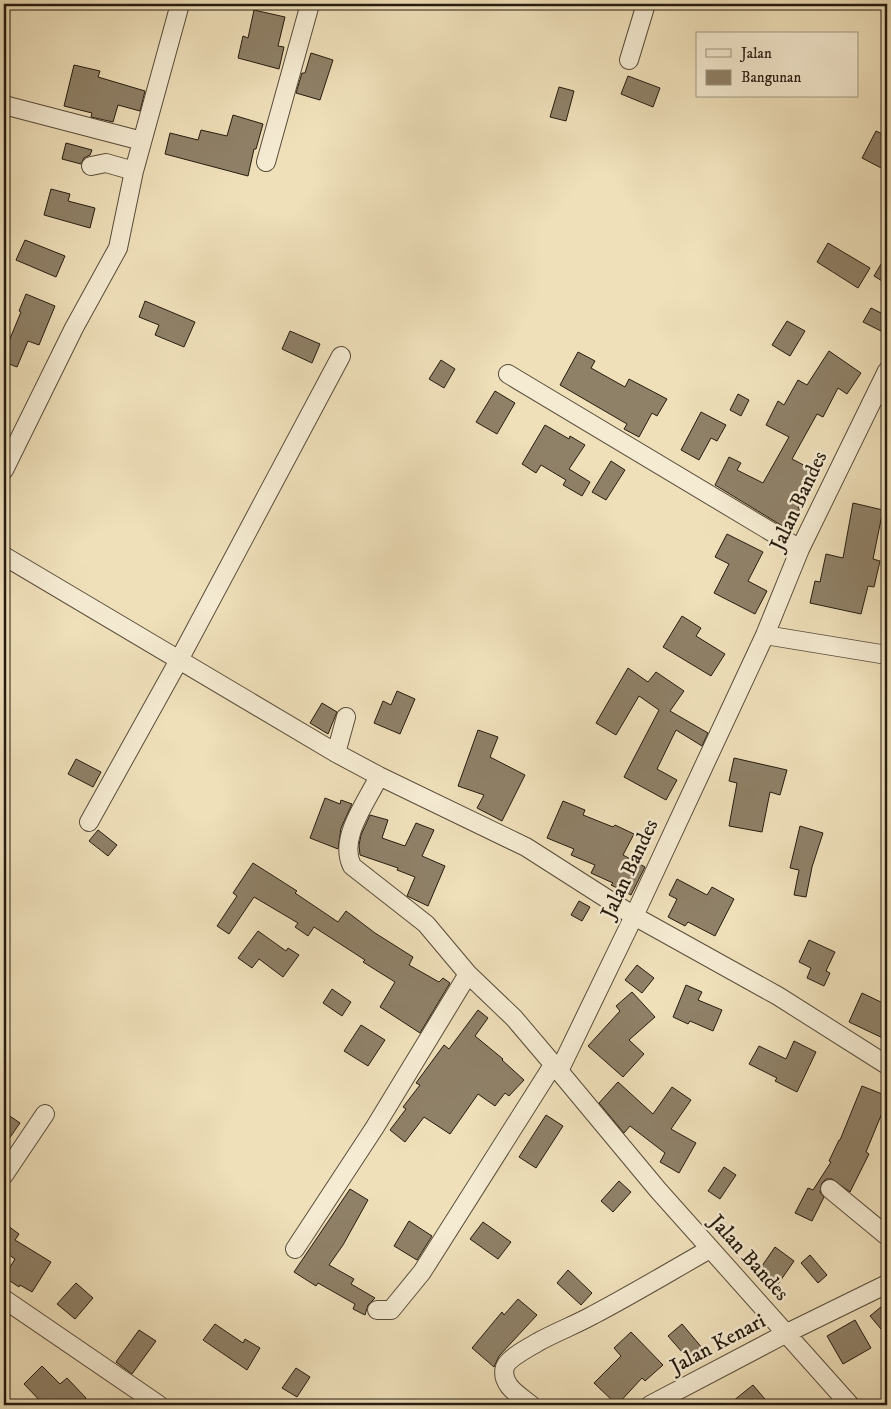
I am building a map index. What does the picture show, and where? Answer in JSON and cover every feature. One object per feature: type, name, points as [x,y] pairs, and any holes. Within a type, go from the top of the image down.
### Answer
[{"type":"street","points":[[4,470],[74,328],[118,248],[134,171],[180,4]]},
{"type":"street","points":[[266,162],[310,4]]},
{"type":"street","points":[[629,60],[646,4]]},
{"type":"street","points":[[4,105],[142,141]]},
{"type":"street","points":[[91,166],[106,163],[134,171]]},
{"type":"street","points":[[90,822],[179,660],[341,356]]},
{"type":"street","name":"Jalan Bandes","points":[[850,1405],[710,1249],[556,1068],[634,916],[765,635],[800,549],[887,370]]},
{"type":"street","points":[[508,374],[800,549]]},
{"type":"street","points":[[4,556],[336,753],[378,776],[526,847],[634,916],[778,996],[887,1065]]},
{"type":"street","points":[[765,635],[887,655]]},
{"type":"street","points":[[336,753],[346,717]]},
{"type":"street","points":[[377,1310],[391,1310],[422,1272],[556,1068],[514,1018],[468,974],[426,924],[355,870],[349,861],[348,844],[352,828],[378,776]]},
{"type":"street","points":[[295,1248],[375,1127],[468,974]]},
{"type":"street","points":[[4,1175],[45,1114]]},
{"type":"street","points":[[830,1189],[887,1236]]},
{"type":"street","points":[[531,1405],[508,1385],[504,1379],[506,1363],[547,1337],[592,1316],[710,1249]]},
{"type":"street","name":"Jalan Kenari","points":[[650,1405],[787,1333],[887,1284]]},
{"type":"street","points":[[4,1299],[159,1405]]},
{"type":"building","points":[[254,10],[285,17],[278,46],[284,47],[279,69],[238,58],[243,36],[248,38]]},
{"type":"building","points":[[311,53],[333,60],[320,100],[296,93]]},
{"type":"building","points":[[74,65],[100,71],[98,77],[145,91],[140,111],[118,105],[113,122],[91,117],[92,113],[64,106]]},
{"type":"building","points":[[628,76],[660,88],[653,107],[621,94]]},
{"type":"building","points":[[559,87],[574,91],[566,121],[550,117]]},
{"type":"building","points":[[233,115],[263,124],[256,149],[254,149],[248,176],[165,154],[170,133],[198,140],[201,130],[227,136]]},
{"type":"building","points":[[876,131],[887,136],[887,171],[862,158]]},
{"type":"building","points":[[66,143],[92,150],[90,155],[84,158],[81,164],[62,159]]},
{"type":"building","points":[[51,189],[70,194],[68,201],[95,208],[90,228],[44,215]]},
{"type":"building","points":[[25,240],[65,256],[56,277],[16,260]]},
{"type":"building","points":[[828,243],[870,268],[858,288],[817,262]]},
{"type":"building","points":[[887,254],[887,284],[874,276]]},
{"type":"building","points":[[26,294],[55,306],[39,345],[28,341],[17,367],[4,362],[4,339],[9,341]]},
{"type":"building","points":[[145,301],[195,322],[184,347],[155,335],[159,325],[139,317]]},
{"type":"building","points":[[871,308],[887,316],[887,334],[863,322]]},
{"type":"building","points":[[787,321],[805,331],[790,356],[772,345]]},
{"type":"building","points":[[290,331],[320,344],[312,363],[282,349]]},
{"type":"building","points":[[829,351],[861,373],[847,394],[838,388],[823,417],[817,414],[792,459],[817,472],[789,530],[715,485],[729,457],[741,463],[737,470],[763,483],[789,437],[766,425],[778,401],[784,405],[798,380],[807,385]]},
{"type":"building","points":[[578,352],[595,361],[591,368],[625,387],[629,379],[667,399],[657,416],[652,413],[639,437],[624,429],[627,424],[560,385]]},
{"type":"building","points":[[441,360],[455,369],[444,388],[429,379]]},
{"type":"building","points":[[495,391],[515,403],[497,434],[476,422]]},
{"type":"building","points":[[738,394],[749,400],[741,416],[730,410]]},
{"type":"building","points":[[701,412],[726,425],[717,441],[711,438],[699,460],[681,450]]},
{"type":"building","points":[[545,425],[569,439],[570,436],[585,445],[569,469],[590,482],[582,496],[563,485],[566,480],[541,465],[536,473],[522,464]]},
{"type":"building","points":[[611,461],[625,470],[606,500],[592,492]]},
{"type":"building","points":[[853,503],[883,510],[873,559],[880,561],[874,587],[868,586],[861,614],[810,603],[815,581],[820,582],[826,554],[843,558]]},
{"type":"building","points":[[727,534],[763,552],[748,581],[767,591],[755,614],[714,593],[729,564],[715,557]]},
{"type":"building","points":[[682,616],[701,628],[696,636],[725,654],[711,676],[663,647]]},
{"type":"building","points":[[628,668],[648,682],[656,672],[684,691],[670,711],[708,733],[702,746],[676,730],[657,769],[677,780],[666,800],[624,777],[659,710],[639,696],[616,735],[596,723]]},
{"type":"building","points":[[397,691],[415,699],[400,734],[374,723],[383,701],[391,705]]},
{"type":"building","points":[[322,703],[337,712],[328,734],[310,723]]},
{"type":"building","points":[[478,730],[498,737],[490,757],[525,775],[502,821],[477,808],[484,795],[458,786]]},
{"type":"building","points":[[734,758],[787,770],[780,795],[770,792],[762,832],[729,826],[737,783],[729,781]]},
{"type":"building","points":[[76,759],[101,772],[93,787],[68,774]]},
{"type":"building","points":[[325,798],[340,804],[341,800],[352,804],[341,828],[338,849],[310,838]]},
{"type":"building","points":[[563,801],[585,810],[583,815],[613,827],[615,825],[634,834],[623,855],[645,867],[631,895],[611,885],[613,883],[591,873],[595,865],[571,855],[574,849],[547,838]]},
{"type":"building","points":[[370,815],[388,820],[382,838],[405,846],[416,823],[434,830],[422,856],[445,866],[428,906],[407,896],[415,877],[397,870],[398,868],[360,855],[361,835]]},
{"type":"building","points":[[800,826],[823,833],[812,867],[806,897],[794,895],[799,870],[790,868]]},
{"type":"building","points":[[98,830],[117,845],[108,856],[89,841]]},
{"type":"building","points":[[253,863],[297,891],[295,893],[338,922],[346,911],[375,933],[413,957],[409,965],[439,982],[443,978],[450,983],[420,1033],[380,1007],[395,982],[314,927],[308,936],[295,927],[298,923],[254,897],[229,934],[217,926],[237,896],[233,893]]},
{"type":"building","points":[[677,879],[707,895],[712,887],[734,899],[715,936],[688,922],[685,926],[668,917],[677,899],[669,895]]},
{"type":"building","points":[[579,901],[590,907],[582,921],[571,915]]},
{"type":"building","points":[[258,931],[286,951],[288,948],[299,955],[283,977],[259,959],[252,968],[238,958]]},
{"type":"building","points":[[809,940],[835,952],[826,971],[830,973],[824,986],[807,978],[811,968],[799,962]]},
{"type":"building","points":[[637,965],[654,978],[642,993],[625,980]]},
{"type":"building","points":[[686,985],[702,992],[698,1000],[722,1010],[713,1031],[690,1021],[688,1024],[673,1017]]},
{"type":"building","points":[[332,989],[351,1002],[342,1016],[323,1003]]},
{"type":"building","points":[[632,992],[655,1017],[629,1040],[644,1054],[623,1077],[588,1046],[620,1011],[616,1006]]},
{"type":"building","points":[[862,993],[887,1005],[887,1040],[849,1022]]},
{"type":"building","points":[[478,1010],[488,1018],[475,1036],[503,1059],[524,1080],[509,1096],[505,1093],[495,1106],[478,1094],[450,1134],[424,1117],[405,1142],[390,1130],[406,1109],[403,1107],[420,1085],[416,1083],[444,1045],[449,1049]]},
{"type":"building","points":[[361,1025],[385,1040],[368,1066],[344,1051]]},
{"type":"building","points":[[794,1041],[816,1052],[797,1092],[775,1081],[777,1078],[749,1064],[759,1046],[786,1059]]},
{"type":"building","points":[[618,1082],[653,1114],[672,1087],[691,1100],[671,1129],[696,1143],[679,1173],[660,1162],[665,1153],[630,1126],[624,1133],[599,1103]]},
{"type":"building","points":[[862,1086],[887,1096],[887,1101],[866,1152],[869,1154],[850,1192],[832,1179],[826,1179],[822,1183],[820,1192],[824,1197],[812,1221],[795,1213],[808,1188],[813,1190],[831,1162],[829,1161],[840,1140]]},
{"type":"building","points":[[4,1112],[20,1123],[4,1146]]},
{"type":"building","points":[[546,1115],[563,1126],[536,1168],[519,1157]]},
{"type":"building","points":[[724,1167],[736,1175],[720,1199],[708,1191]]},
{"type":"building","points":[[619,1181],[631,1192],[613,1212],[601,1201]]},
{"type":"building","points":[[350,1189],[368,1200],[343,1245],[329,1265],[354,1279],[351,1284],[375,1298],[368,1305],[365,1315],[353,1309],[355,1304],[318,1283],[316,1286],[294,1272]]},
{"type":"building","points":[[409,1221],[432,1236],[417,1260],[394,1246]]},
{"type":"building","points":[[483,1222],[511,1242],[498,1259],[470,1239]]},
{"type":"building","points":[[4,1223],[19,1234],[15,1240],[51,1262],[32,1292],[20,1285],[19,1287],[4,1277],[15,1259],[6,1253],[4,1256]]},
{"type":"building","points":[[775,1247],[794,1261],[774,1290],[755,1276]]},
{"type":"building","points":[[810,1255],[827,1275],[818,1283],[801,1263]]},
{"type":"building","points":[[568,1270],[592,1293],[581,1305],[557,1283]]},
{"type":"building","points":[[76,1283],[93,1298],[75,1319],[57,1304]]},
{"type":"building","points":[[518,1299],[537,1315],[499,1356],[494,1367],[472,1348],[502,1312],[504,1315]]},
{"type":"building","points":[[887,1302],[887,1336],[870,1316]]},
{"type":"building","points":[[855,1320],[871,1348],[843,1364],[827,1336]]},
{"type":"building","points":[[215,1324],[243,1343],[245,1339],[260,1348],[247,1370],[203,1340]]},
{"type":"building","points":[[682,1324],[703,1349],[689,1360],[668,1336]]},
{"type":"building","points":[[139,1330],[156,1341],[132,1374],[116,1362]]},
{"type":"building","points":[[631,1332],[663,1365],[645,1381],[642,1378],[617,1405],[594,1383],[621,1356],[614,1348]]},
{"type":"building","points":[[42,1366],[60,1384],[67,1378],[86,1398],[79,1405],[44,1405],[24,1384]]},
{"type":"building","points":[[296,1368],[310,1377],[297,1397],[282,1388]]},
{"type":"building","points":[[753,1385],[770,1405],[728,1405]]}]
